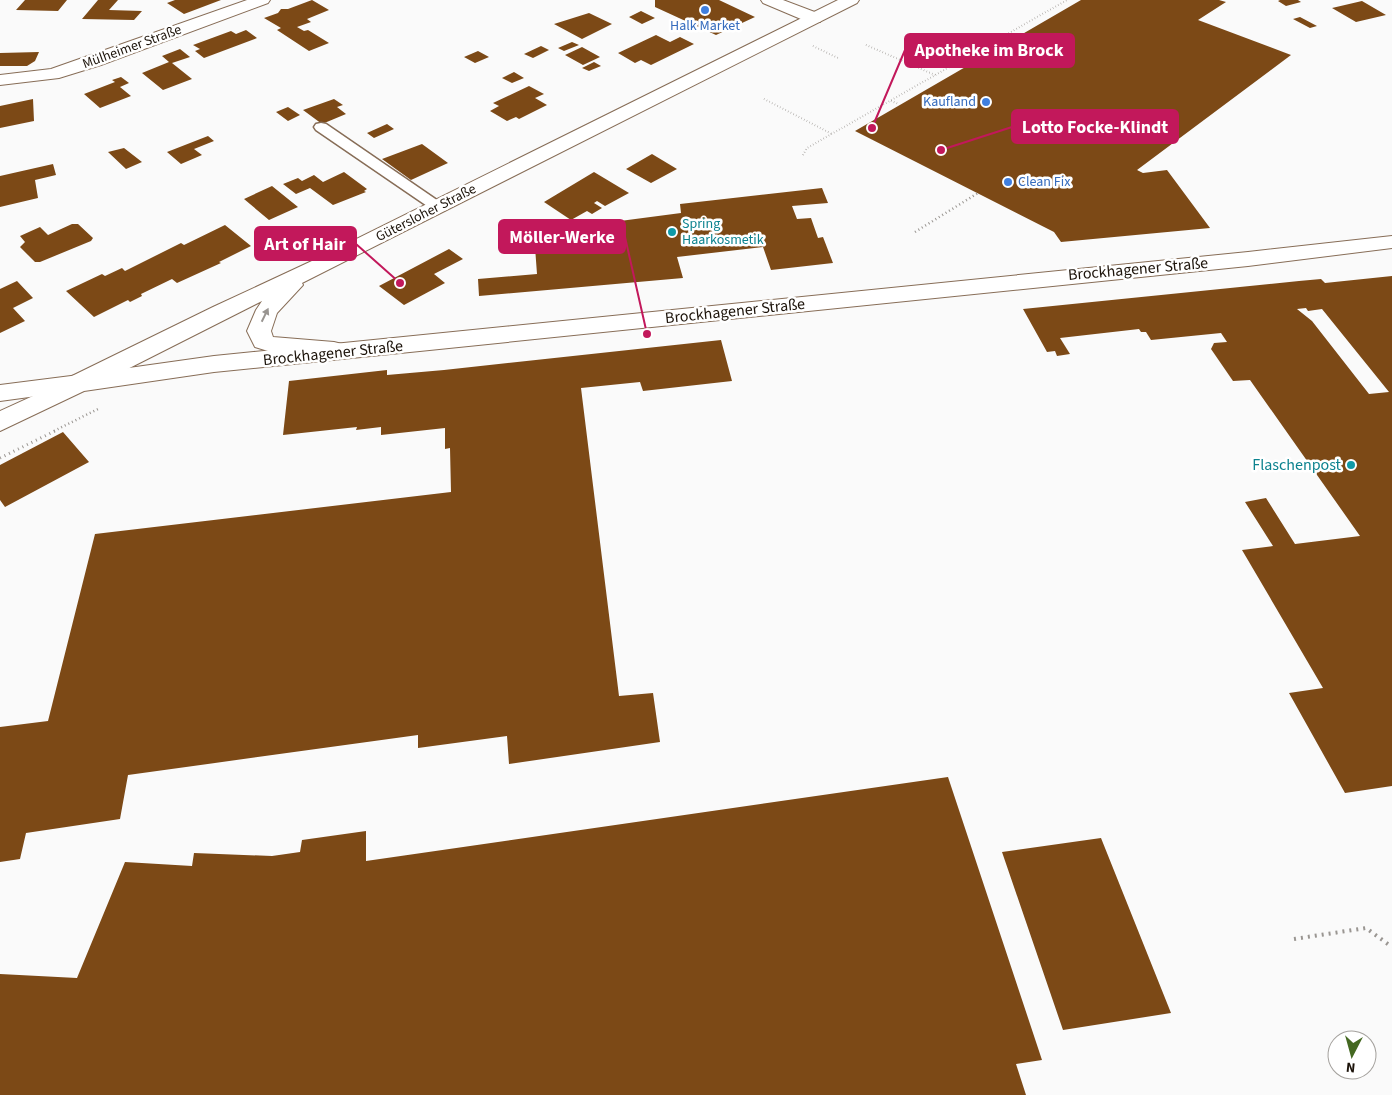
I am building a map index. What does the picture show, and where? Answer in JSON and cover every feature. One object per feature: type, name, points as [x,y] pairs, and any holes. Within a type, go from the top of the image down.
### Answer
[{"type":"street","name":"Mülheimer Straße","points":[[0,80],[53,74],[262,0]]},
{"type":"street","points":[[769,0],[814,18]]},
{"type":"street","name":"Gütersloher Straße","points":[[0,422],[221,312],[322,265],[851,0]]},
{"type":"street","name":"Brockhagener Straße","points":[[0,392],[214,364],[1257,258],[1392,242]]},
{"type":"street","points":[[322,265],[288,287],[267,310],[259,334],[263,342],[281,347],[352,351]]},
{"type":"lane","points":[[321,127],[440,206]]},
{"type":"path","points":[[803,155],[807,148],[1067,0]]},
{"type":"path","points":[[806,43],[840,59]]},
{"type":"path","points":[[866,45],[935,75]]},
{"type":"path","points":[[764,99],[832,134]]},
{"type":"path","points":[[891,101],[899,104]]},
{"type":"path","points":[[915,232],[978,193]]},
{"type":"path","points":[[0,458],[101,408]]},
{"type":"path","points":[[1294,939],[1366,928],[1392,947]]},
{"type":"building","points":[[25,0],[67,0],[58,11],[16,10]]},
{"type":"building","points":[[98,0],[118,0],[109,10],[142,11],[134,20],[82,19]]},
{"type":"building","points":[[175,0],[221,0],[184,14],[167,3]]},
{"type":"building","points":[[312,0],[329,10],[307,19],[311,22],[297,27],[304,31],[308,30],[329,43],[309,51],[277,30],[281,28],[264,18],[278,13],[281,9],[288,9]]},
{"type":"building","points":[[655,0],[719,0],[755,17],[716,35],[655,7]]},
{"type":"building","points":[[1081,0],[1219,0],[1226,2],[1198,20],[1291,55],[1137,170],[1143,173],[1167,170],[1210,228],[1061,242],[1054,232],[855,131]]},
{"type":"building","points":[[1298,0],[1301,2],[1286,6],[1278,1]]},
{"type":"building","points":[[1362,1],[1386,15],[1356,22],[1332,8]]},
{"type":"building","points":[[641,11],[655,18],[642,24],[629,17]]},
{"type":"building","points":[[589,13],[612,24],[582,39],[554,24]]},
{"type":"building","points":[[1300,17],[1317,26],[1310,28],[1293,19]]},
{"type":"building","points":[[246,30],[257,38],[204,58],[195,51],[200,49],[193,45],[231,31],[236,34]]},
{"type":"building","points":[[656,35],[670,42],[680,37],[694,44],[651,65],[641,60],[635,63],[618,53]]},
{"type":"building","points":[[572,42],[579,45],[564,51],[558,48]]},
{"type":"building","points":[[541,46],[549,50],[533,58],[524,54]]},
{"type":"building","points":[[582,47],[600,57],[583,65],[565,55]]},
{"type":"building","points":[[180,49],[190,57],[172,63],[192,79],[163,90],[142,73],[169,62],[162,56]]},
{"type":"building","points":[[478,51],[489,57],[475,63],[464,57]]},
{"type":"building","points":[[39,52],[35,61],[27,66],[0,66],[0,53]]},
{"type":"building","points":[[594,62],[601,66],[589,71],[582,68]]},
{"type":"building","points":[[514,72],[524,78],[512,83],[502,78]]},
{"type":"building","points":[[121,77],[129,83],[120,87],[131,96],[100,108],[84,94],[115,82],[112,80]]},
{"type":"building","points":[[529,86],[544,94],[535,98],[547,105],[519,119],[516,117],[507,121],[490,111],[499,106],[493,103]]},
{"type":"building","points":[[33,99],[34,121],[0,128],[0,106]]},
{"type":"building","points":[[334,99],[343,105],[337,107],[346,114],[322,124],[303,110]]},
{"type":"building","points":[[288,107],[300,115],[288,121],[276,112]]},
{"type":"building","points":[[387,124],[394,129],[374,138],[367,133]]},
{"type":"building","points":[[208,136],[214,141],[194,149],[202,155],[181,164],[167,152]]},
{"type":"building","points":[[422,144],[448,163],[411,180],[382,159]]},
{"type":"building","points":[[124,148],[142,162],[126,169],[108,152]]},
{"type":"building","points":[[652,154],[677,169],[651,183],[626,169]]},
{"type":"building","points":[[53,164],[56,175],[35,180],[38,198],[0,207],[0,176]]},
{"type":"building","points":[[344,172],[367,189],[364,191],[366,192],[333,205],[310,188],[296,194],[283,184],[298,178],[302,181],[314,175],[323,182]]},
{"type":"building","points":[[594,172],[629,193],[605,206],[597,201],[594,203],[602,208],[592,214],[587,211],[571,220],[544,202]]},
{"type":"building","points":[[272,186],[298,207],[269,220],[244,199]]},
{"type":"building","name":"Spring Haarkosmetik","points":[[822,188],[828,203],[792,206],[797,219],[811,218],[818,238],[823,237],[833,263],[771,270],[763,247],[677,257],[683,278],[479,296],[478,279],[537,274],[535,247],[528,234],[552,227],[558,240],[620,221],[681,213],[680,204]]},
{"type":"building","points":[[72,224],[78,224],[93,238],[91,241],[40,262],[35,262],[20,247],[25,242],[20,236],[40,227],[48,235]]},
{"type":"building","points":[[225,225],[251,246],[219,262],[221,263],[177,283],[172,279],[141,294],[142,296],[130,302],[128,300],[94,317],[66,291],[102,274],[105,276],[122,268],[125,271],[181,243],[184,245]]},
{"type":"building","points":[[449,249],[463,259],[434,274],[445,283],[404,305],[379,286]]},
{"type":"building","points":[[1392,276],[1392,786],[1345,793],[1289,693],[1323,688],[1242,550],[1273,546],[1245,502],[1266,498],[1295,544],[1360,536],[1250,380],[1233,381],[1211,349],[1214,343],[1227,342],[1221,333],[1151,340],[1146,332],[1141,332],[1139,329],[1060,338],[1070,354],[1057,356],[1055,351],[1047,352],[1023,309],[1321,279],[1325,283]],"holes":[[[1306,308],[1308,311],[1322,309],[1389,392],[1369,394],[1312,321],[1297,309]]]},
{"type":"building","points":[[17,281],[33,298],[13,308],[25,321],[0,333],[0,289]]},
{"type":"building","points":[[721,340],[732,381],[643,391],[640,382],[581,388],[619,696],[653,693],[660,742],[509,764],[507,736],[418,748],[418,735],[128,775],[120,819],[26,833],[20,859],[0,862],[0,727],[48,721],[95,534],[451,492],[450,448],[445,449],[445,428],[381,435],[381,427],[356,430],[357,427],[283,435],[289,381],[387,370],[387,375],[444,370]]},
{"type":"building","points":[[63,432],[89,462],[5,507],[0,500],[0,465]]},
{"type":"building","points":[[948,777],[1042,1060],[1016,1064],[1026,1095],[0,1095],[0,974],[77,978],[125,862],[192,866],[194,853],[272,856],[300,852],[302,840],[366,831],[366,861]]},
{"type":"building","points":[[1101,838],[1171,1013],[1063,1030],[1002,852]]},
{"type":"place","name":"Halk Market","points":[[705,10]]},
{"type":"place","name":"Kaufland","points":[[986,102]]},
{"type":"place","name":"Apotheke im Brock","points":[[872,128]]},
{"type":"place","name":"Lotto Focke-Klindt","points":[[941,150]]},
{"type":"place","name":"Clean Fix","points":[[1008,182]]},
{"type":"place","name":"Spring Haarkosmetik","points":[[672,232]]},
{"type":"place","name":"Art of Hair","points":[[400,283]]},
{"type":"place","name":"Möller-Werke","points":[[647,334]]},
{"type":"place","name":"Flaschenpost","points":[[1351,465]]}]
